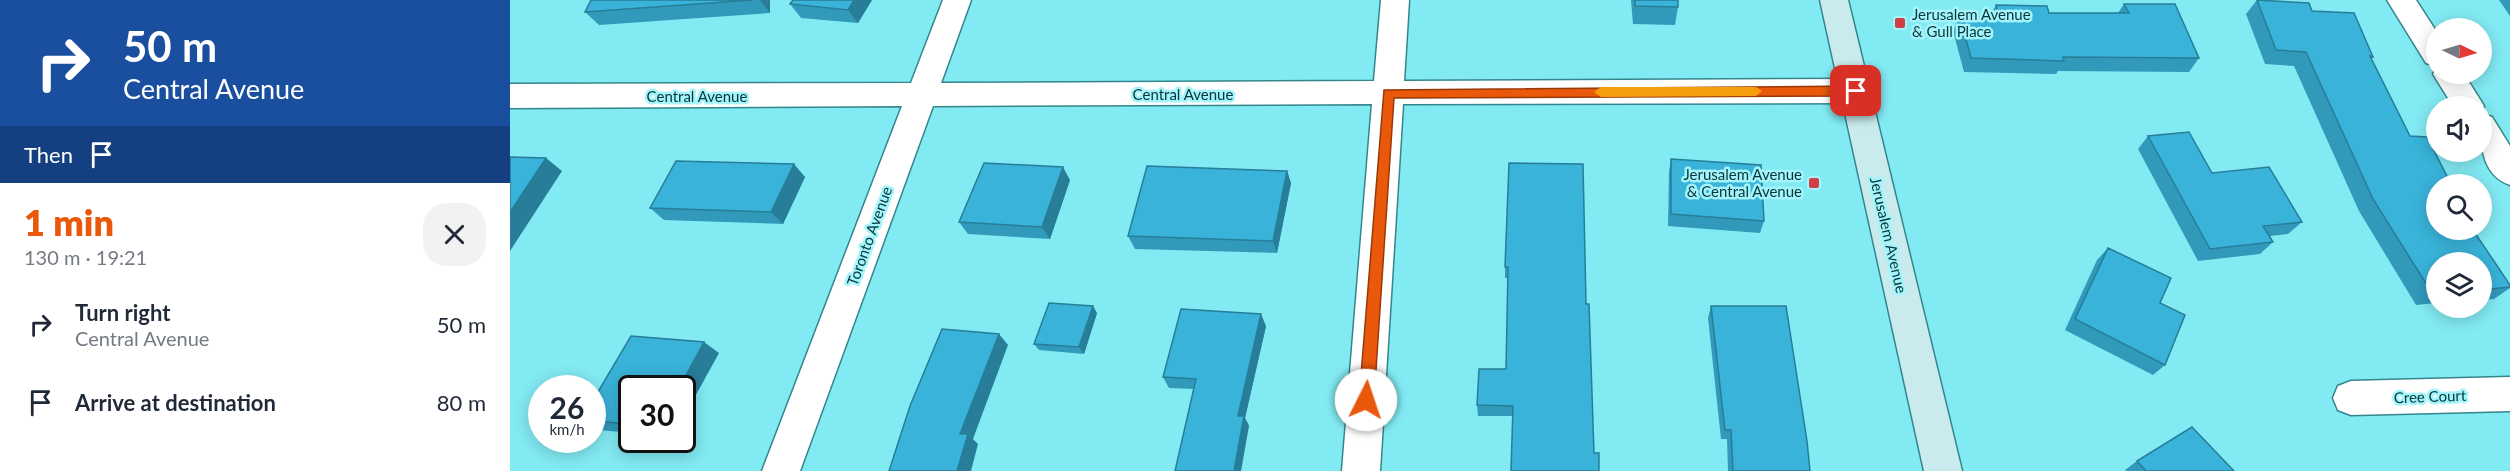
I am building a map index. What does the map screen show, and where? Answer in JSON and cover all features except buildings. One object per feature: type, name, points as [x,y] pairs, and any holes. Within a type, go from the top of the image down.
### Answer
[{"type":"main road","name":"Jerusalem Avenue","points":[[1834,0],[1943,471]]},
{"type":"street","name":"Toronto Avenue","points":[[781,471],[957,0]]},
{"type":"street","points":[[1361,471],[1395,0]]},
{"type":"street","points":[[2402,0],[2426,39]]},
{"type":"street","name":"Central Avenue","points":[[510,96],[1856,91]]},
{"type":"street","points":[[2492,143],[2510,172]]},
{"type":"street","name":"Cree Court","points":[[2351,398],[2510,394]]},
{"type":"slow traffic","points":[[1601,92],[1756,91]]},
{"type":"place","name":"Jerusalem Avenue & Gull Place","points":[[1900,23]]},
{"type":"place","name":"Jerusalem Avenue & Central Avenue","points":[[1814,183]]},
{"type":"route","points":[[1366,400],[1388,93],[1856,91]]}]
